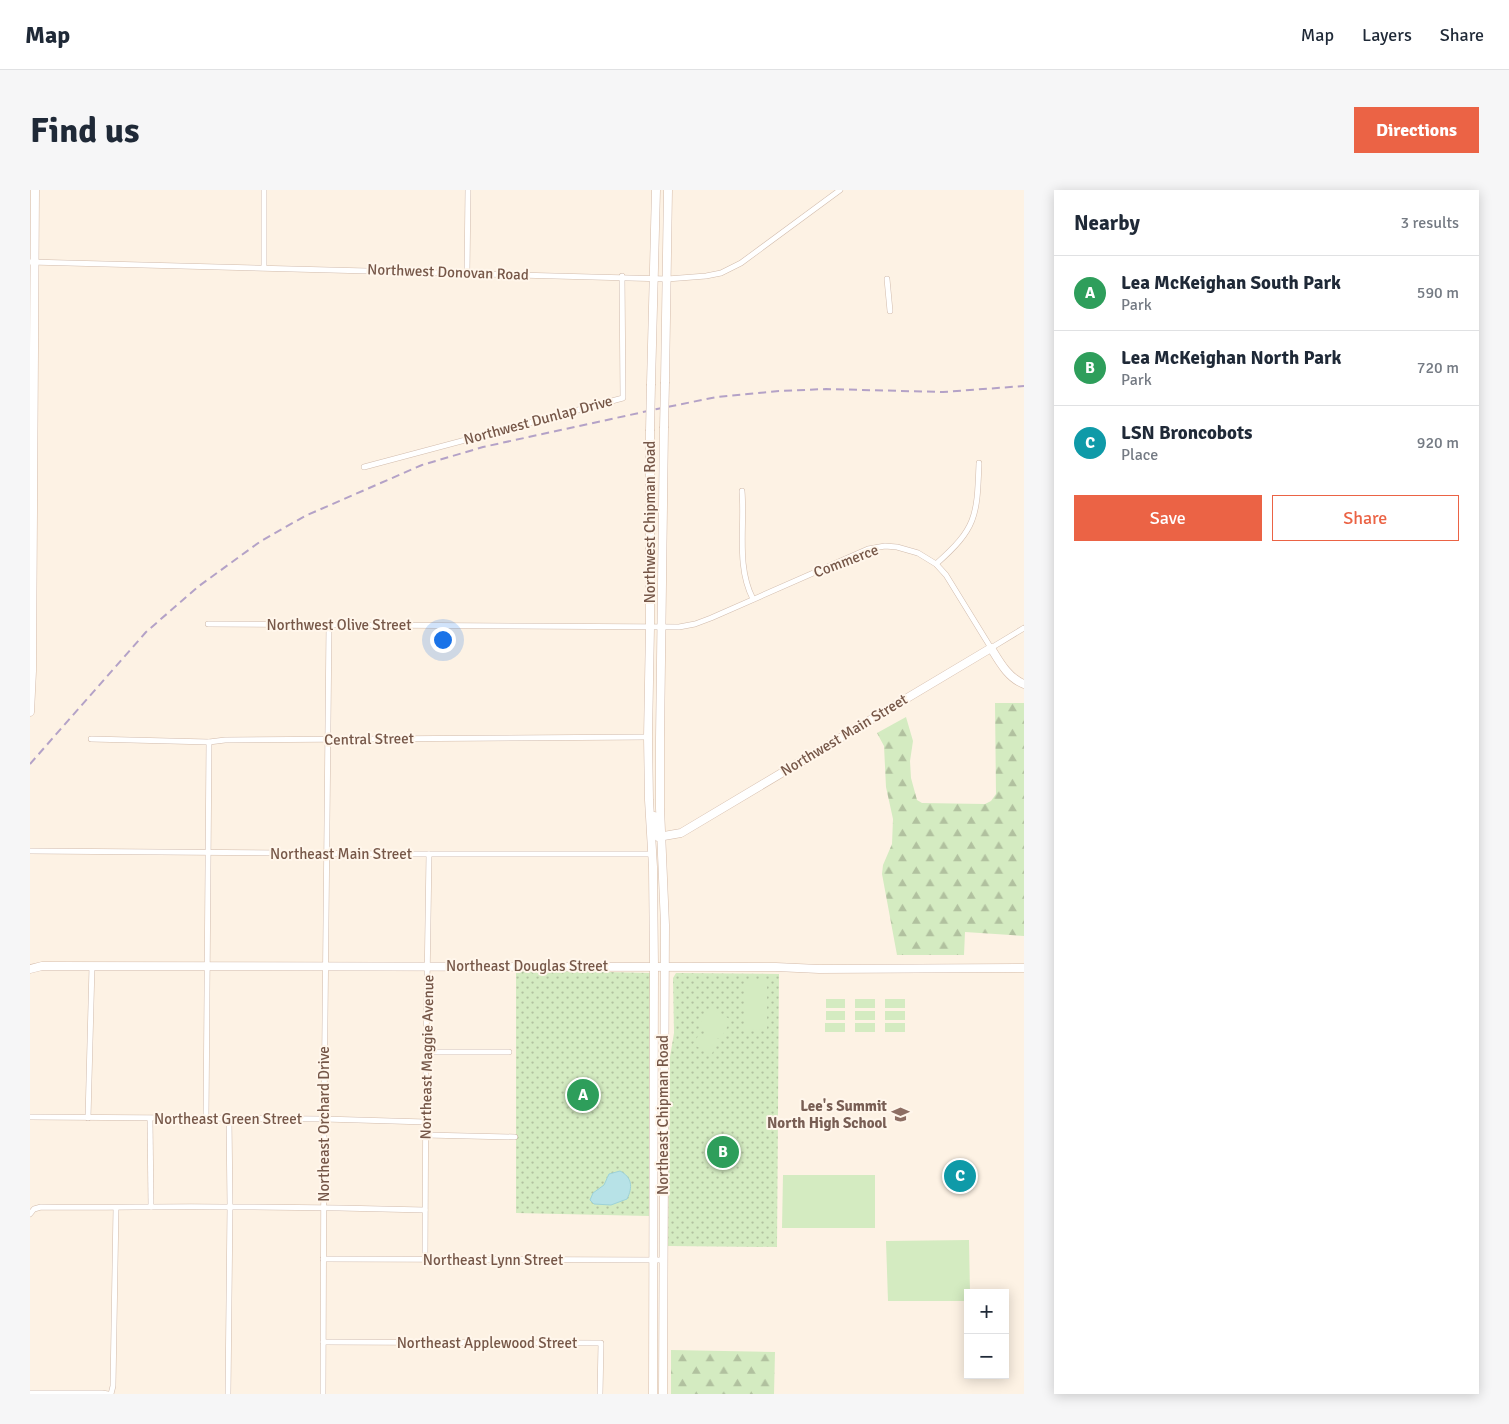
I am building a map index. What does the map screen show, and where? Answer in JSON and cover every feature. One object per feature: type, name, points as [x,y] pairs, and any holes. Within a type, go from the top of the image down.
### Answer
[{"type":"main road","points":[[30,712],[32,262],[35,190]]},
{"type":"main road","name":"Northwest Chipman Road","points":[[652,854],[648,800],[648,737],[650,431],[656,190]]},
{"type":"main road","name":"Northwest Chipman Road","points":[[662,837],[660,768],[661,627],[668,190]]},
{"type":"main road","points":[[991,648],[1003,667],[1019,682],[1024,684]]},
{"type":"main road","name":"Northwest Main Street","points":[[662,837],[681,833],[991,648]]},
{"type":"main road","points":[[648,800],[653,810],[656,835],[662,837]]},
{"type":"main road","name":"Northeast Chipman Road","points":[[662,837],[665,968],[663,1394]]},
{"type":"main road","name":"Northeast Chipman Road","points":[[652,854],[654,967],[653,1394]]},
{"type":"main road","name":"Northeast Douglas Street","points":[[30,968],[42,966],[428,966],[1024,968]]},
{"type":"street","points":[[264,190],[264,267]]},
{"type":"street","points":[[467,273],[468,190]]},
{"type":"street","name":"Northwest Donovan Road","points":[[32,262],[667,278],[714,274],[741,263],[840,190]]},
{"type":"street","name":"Northwest Dunlap Drive","points":[[364,467],[623,398],[622,276]]},
{"type":"street","points":[[887,279],[890,311]]},
{"type":"street","points":[[936,564],[956,546],[970,528],[978,497],[979,463]]},
{"type":"street","points":[[742,491],[744,574],[753,600]]},
{"type":"street","name":"Commerce","points":[[661,627],[679,627],[695,624],[868,549],[885,546],[897,547],[918,553],[936,564],[946,576],[991,648]]},
{"type":"street","name":"Northwest Olive Street","points":[[208,624],[661,627]]},
{"type":"street","name":"Northeast Orchard Drive","points":[[323,1394],[329,625]]},
{"type":"street","name":"Northwest Main Street","points":[[991,648],[1024,628]]},
{"type":"street","name":"Central Street","points":[[91,739],[209,742],[225,740],[440,737],[648,737]]},
{"type":"street","points":[[206,1119],[209,742]]},
{"type":"street","name":"Northeast Main Street","points":[[30,851],[652,854]]},
{"type":"street","name":"Northeast Maggie Avenue","points":[[425,1259],[429,854]]},
{"type":"street","points":[[88,1118],[92,966]]},
{"type":"street","points":[[426,1052],[509,1052]]},
{"type":"street","name":"Northeast Green Street","points":[[30,1117],[324,1119],[426,1122]]},
{"type":"street","points":[[150,1119],[151,1207]]},
{"type":"street","points":[[228,1394],[230,1119]]},
{"type":"street","points":[[426,1135],[515,1137]]},
{"type":"street","points":[[31,1212],[41,1206],[116,1208],[230,1206],[425,1210]]},
{"type":"street","points":[[30,1393],[110,1394],[113,1386],[116,1208]]},
{"type":"street","name":"Northeast Lynn Street","points":[[323,1259],[663,1260]]},
{"type":"street","name":"Northeast Applewood Street","points":[[323,1342],[600,1343],[600,1394]]},
{"type":"green space","points":[[995,703],[1024,703],[1024,936],[965,932],[964,955],[897,955],[882,874],[883,865],[892,844],[893,819],[886,787],[884,746],[877,733],[906,717],[913,741],[910,761],[911,778],[917,800],[922,803],[985,804],[991,801],[996,794]]},
{"type":"green space","points":[[516,970],[650,973],[649,1216],[516,1213]]},
{"type":"green space","points":[[676,973],[779,974],[777,1247],[668,1246],[670,1057],[674,1033],[673,978]]},
{"type":"green space","points":[[745,980],[767,980],[767,1029],[745,1030]]},
{"type":"green space","points":[[826,999],[845,999],[845,1008],[826,1008]]},
{"type":"green space","points":[[855,999],[875,999],[875,1008],[855,1008]]},
{"type":"green space","points":[[885,999],[905,999],[905,1008],[885,1008]]},
{"type":"green space","points":[[710,1007],[731,1020],[721,1038],[718,1038],[715,1043],[717,1045],[711,1055],[693,1044],[700,1033],[705,1036],[708,1032],[699,1025]]},
{"type":"green space","points":[[826,1011],[845,1011],[845,1020],[826,1020]]},
{"type":"green space","points":[[855,1011],[875,1011],[875,1020],[855,1020]]},
{"type":"green space","points":[[885,1011],[905,1011],[905,1020],[885,1020]]},
{"type":"green space","points":[[825,1023],[845,1023],[845,1032],[825,1032]]},
{"type":"green space","points":[[855,1023],[875,1023],[875,1032],[855,1032]]},
{"type":"green space","points":[[885,1023],[905,1023],[905,1032],[885,1032]]},
{"type":"green space","points":[[783,1175],[875,1175],[875,1228],[782,1228]]},
{"type":"green space","points":[[969,1240],[970,1289],[964,1289],[964,1301],[888,1301],[886,1241]]},
{"type":"green space","points":[[671,1350],[775,1352],[774,1394],[671,1394]]},
{"type":"water","points":[[620,1171],[627,1176],[631,1186],[627,1199],[611,1205],[594,1204],[590,1200],[593,1193],[604,1185],[609,1174]]},
{"type":"railway","points":[[30,764],[146,632],[199,586],[261,541],[305,516],[422,465],[483,447],[717,397],[826,389],[943,392],[1024,386]]},
{"type":"place","name":"Lea McKeighan South Park","points":[[583,1095]]},
{"type":"place","name":"Lee's Summit North High School","points":[[901,1115]]},
{"type":"place","name":"Lea McKeighan North Park","points":[[723,1152]]},
{"type":"place","name":"LSN Broncobots","points":[[960,1176]]}]
